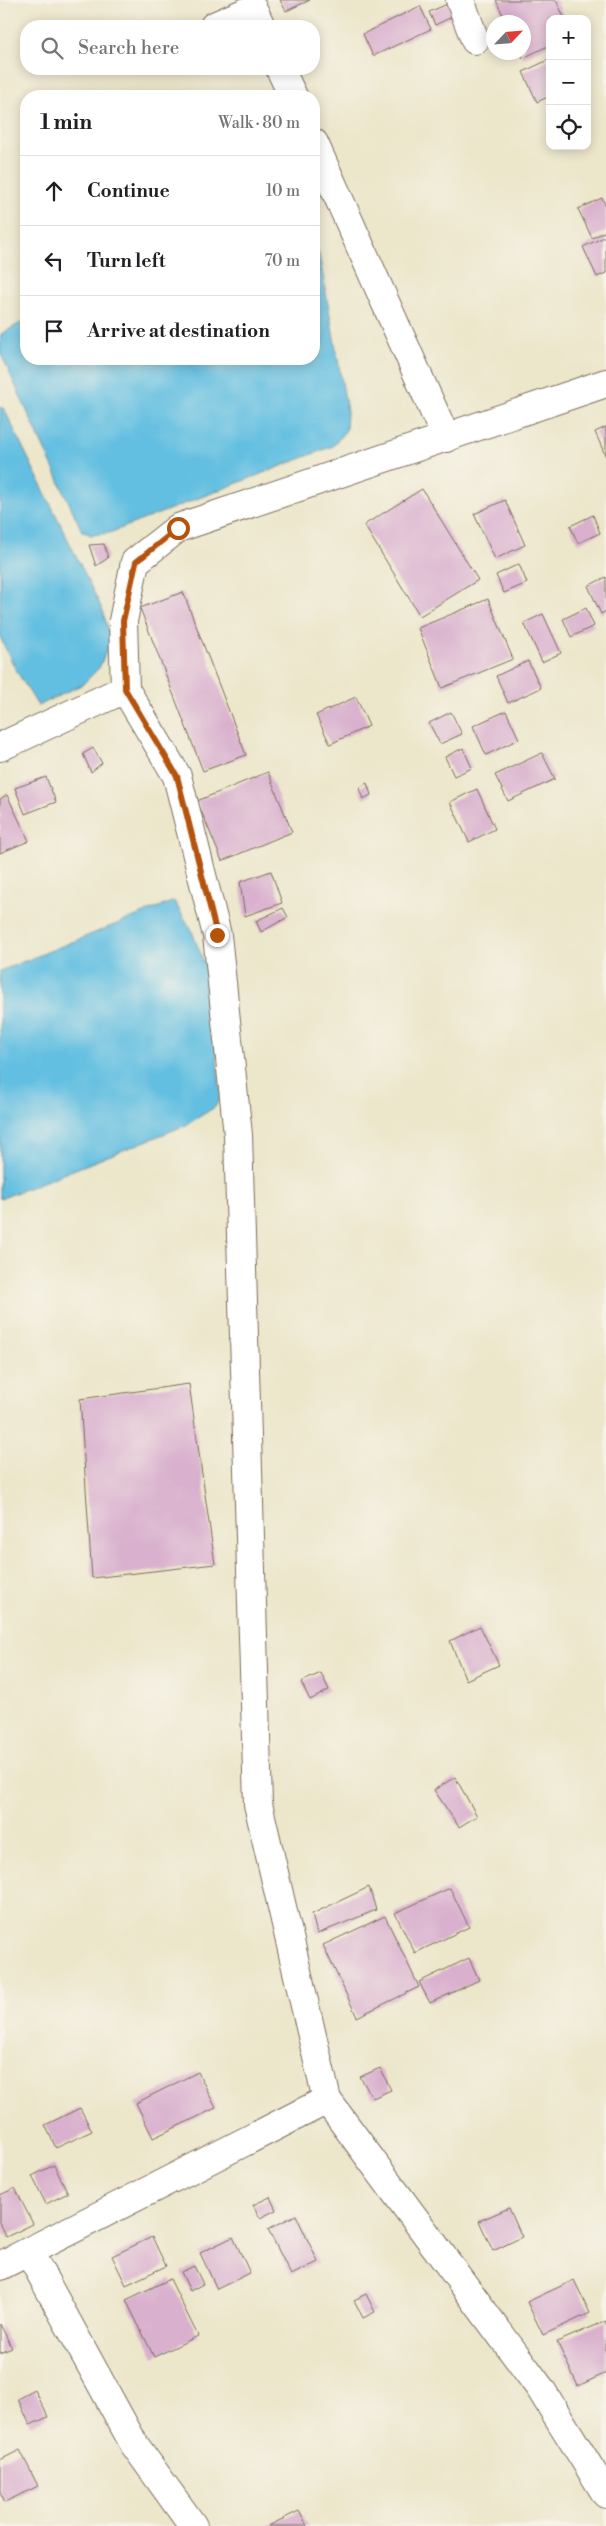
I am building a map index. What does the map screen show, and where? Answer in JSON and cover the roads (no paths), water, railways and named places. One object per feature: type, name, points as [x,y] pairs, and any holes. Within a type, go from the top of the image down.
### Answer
[{"type":"street","points":[[460,0],[475,40]]},
{"type":"street","points":[[228,20],[253,9],[258,20]]},
{"type":"street","points":[[283,75],[290,90]]},
{"type":"street","points":[[320,156],[446,438]]},
{"type":"street","points":[[606,383],[178,528],[136,562],[123,621],[125,689],[177,776],[217,935],[238,1135],[258,1804],[327,2100],[540,2388],[606,2494]]},
{"type":"street","points":[[0,747],[125,689]]},
{"type":"street","points":[[0,2266],[327,2100]]},
{"type":"street","points":[[29,2252],[134,2444],[193,2526]]},
{"type":"water","points":[[320,260],[347,411],[346,430],[333,446],[109,533],[91,535],[82,531],[0,352],[1,334],[20,323],[20,365],[320,365]]},
{"type":"water","points":[[0,407],[4,409],[102,609],[111,640],[99,668],[83,684],[38,706],[16,670],[0,637]]},
{"type":"water","points":[[174,901],[191,929],[208,973],[221,1097],[215,1107],[186,1125],[0,1199],[0,971]]}]
